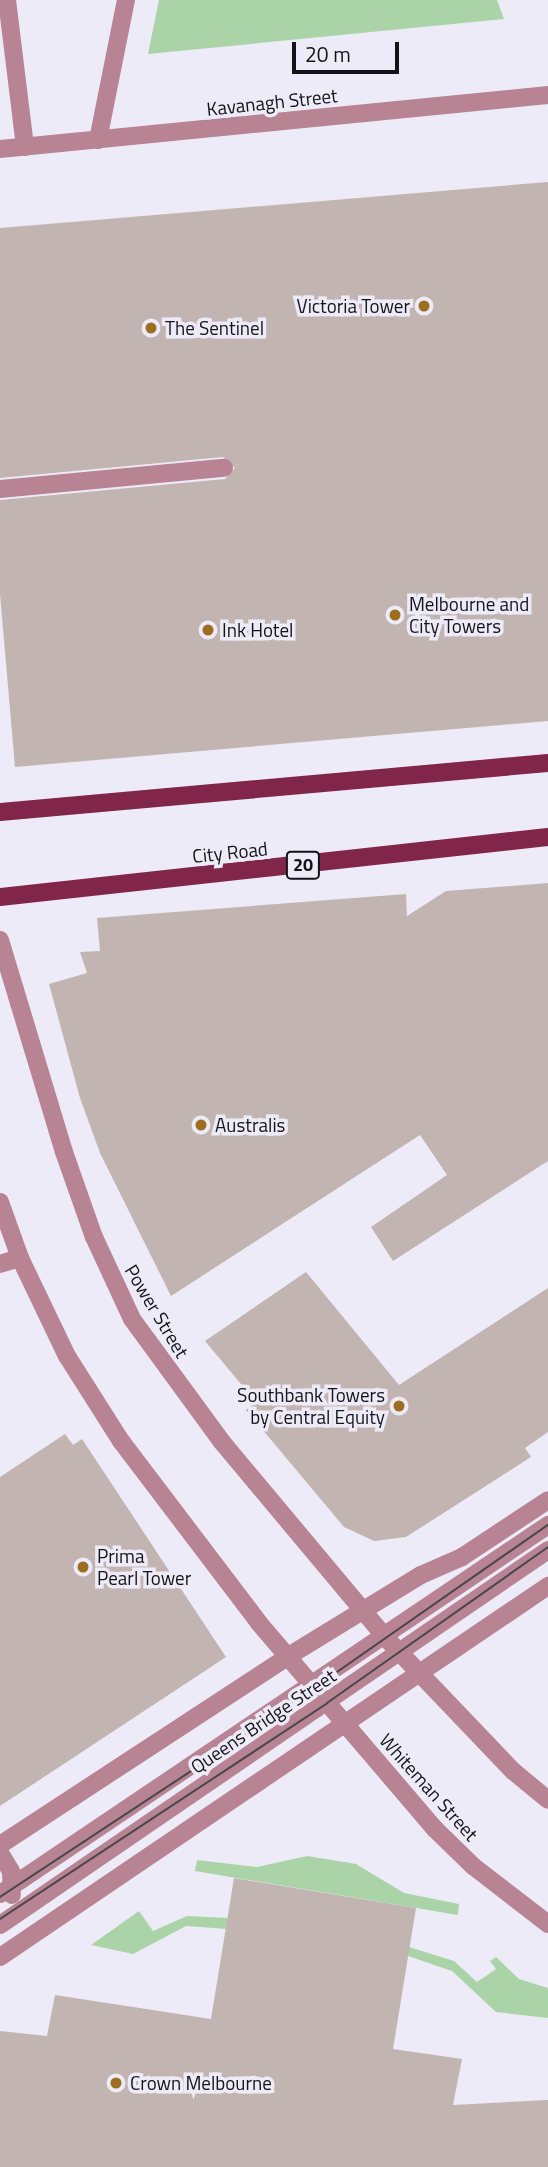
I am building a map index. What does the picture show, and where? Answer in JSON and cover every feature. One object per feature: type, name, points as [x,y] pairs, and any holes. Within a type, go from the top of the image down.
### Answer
[{"type":"main road","points":[[0,812],[548,763]]},
{"type":"main road","name":"City Road","points":[[0,897],[548,837]]},
{"type":"street","points":[[8,0],[25,147]]},
{"type":"street","points":[[98,140],[126,0]]},
{"type":"street","name":"Kavanagh Street","points":[[0,149],[548,95]]},
{"type":"street","points":[[0,489],[224,468]]},
{"type":"street","name":"Power Street","points":[[0,940],[64,1152],[114,1287],[214,1432],[398,1653],[421,1675]]},
{"type":"street","points":[[0,1202],[20,1258],[67,1356],[121,1441],[287,1657]]},
{"type":"street","points":[[0,1264],[20,1258]]},
{"type":"street","name":"Queens Bridge Street","points":[[0,1845],[287,1657],[421,1574],[462,1557],[548,1500]]},
{"type":"street","name":"Queens Bridge Street","points":[[6,1891],[548,1525]]},
{"type":"street","name":"Queens Bridge Street","points":[[0,1925],[548,1550]]},
{"type":"street","points":[[0,1957],[421,1675],[548,1586]]},
{"type":"street","name":"Whiteman Street","points":[[287,1657],[446,1842],[548,1924]]},
{"type":"street","points":[[421,1675],[513,1771],[548,1800]]},
{"type":"street","points":[[0,1853],[10,1871],[6,1891],[17,1914],[33,1934]]},
{"type":"green space","points":[[159,0],[497,0],[504,19],[148,54]]},
{"type":"green space","points":[[307,1856],[356,1864],[404,1893],[459,1904],[458,1915],[195,1871],[197,1860],[257,1867]]},
{"type":"green space","points":[[139,1911],[153,1931],[187,1916],[228,1918],[227,1929],[186,1926],[133,1954],[91,1945]]},
{"type":"green space","points":[[409,1947],[454,1961],[477,1982],[496,1969],[490,1961],[496,1957],[519,1979],[548,1988],[548,2018],[496,2012],[452,1971],[408,1956]]},
{"type":"building","points":[[548,182],[548,721],[15,767],[0,594],[0,500],[225,479],[235,468],[223,457],[0,478],[0,228]]},
{"type":"building","points":[[548,883],[548,1161],[393,1261],[371,1227],[447,1175],[420,1135],[171,1296],[100,1153],[80,1098],[49,984],[87,973],[80,952],[100,951],[97,918],[406,894],[407,916],[446,891]]},
{"type":"building","name":"Southbank Towers by Central Equity","points":[[306,1272],[399,1385],[548,1288],[548,1432],[525,1448],[531,1457],[406,1537],[374,1541],[344,1527],[246,1410],[256,1402],[205,1341]]},
{"type":"building","name":"Prima Pearl Tower","points":[[65,1434],[73,1445],[82,1439],[226,1657],[0,1806],[0,1477]]},
{"type":"building","name":"Crown Melbourne","points":[[234,1878],[416,1908],[393,2049],[462,2059],[453,2105],[548,2100],[548,2167],[0,2167],[0,2031],[47,2036],[55,1995],[211,2019]]},
{"type":"tram line","points":[[0,1897],[261,1725],[548,1525]]},
{"type":"tram line","points":[[0,1919],[327,1703],[548,1547]]},
{"type":"place","name":"Victoria Tower","points":[[424,306]]},
{"type":"place","name":"The Sentinel","points":[[151,328]]},
{"type":"place","name":"Melbourne and City Towers","points":[[395,615]]},
{"type":"place","name":"Ink Hotel","points":[[208,630]]},
{"type":"place","name":"Australis","points":[[201,1125]]},
{"type":"place","name":"Southbank Towers by Central Equity","points":[[399,1406]]},
{"type":"place","name":"Prima Pearl Tower","points":[[83,1567]]},
{"type":"place","name":"Crown Melbourne","points":[[116,2083]]}]
